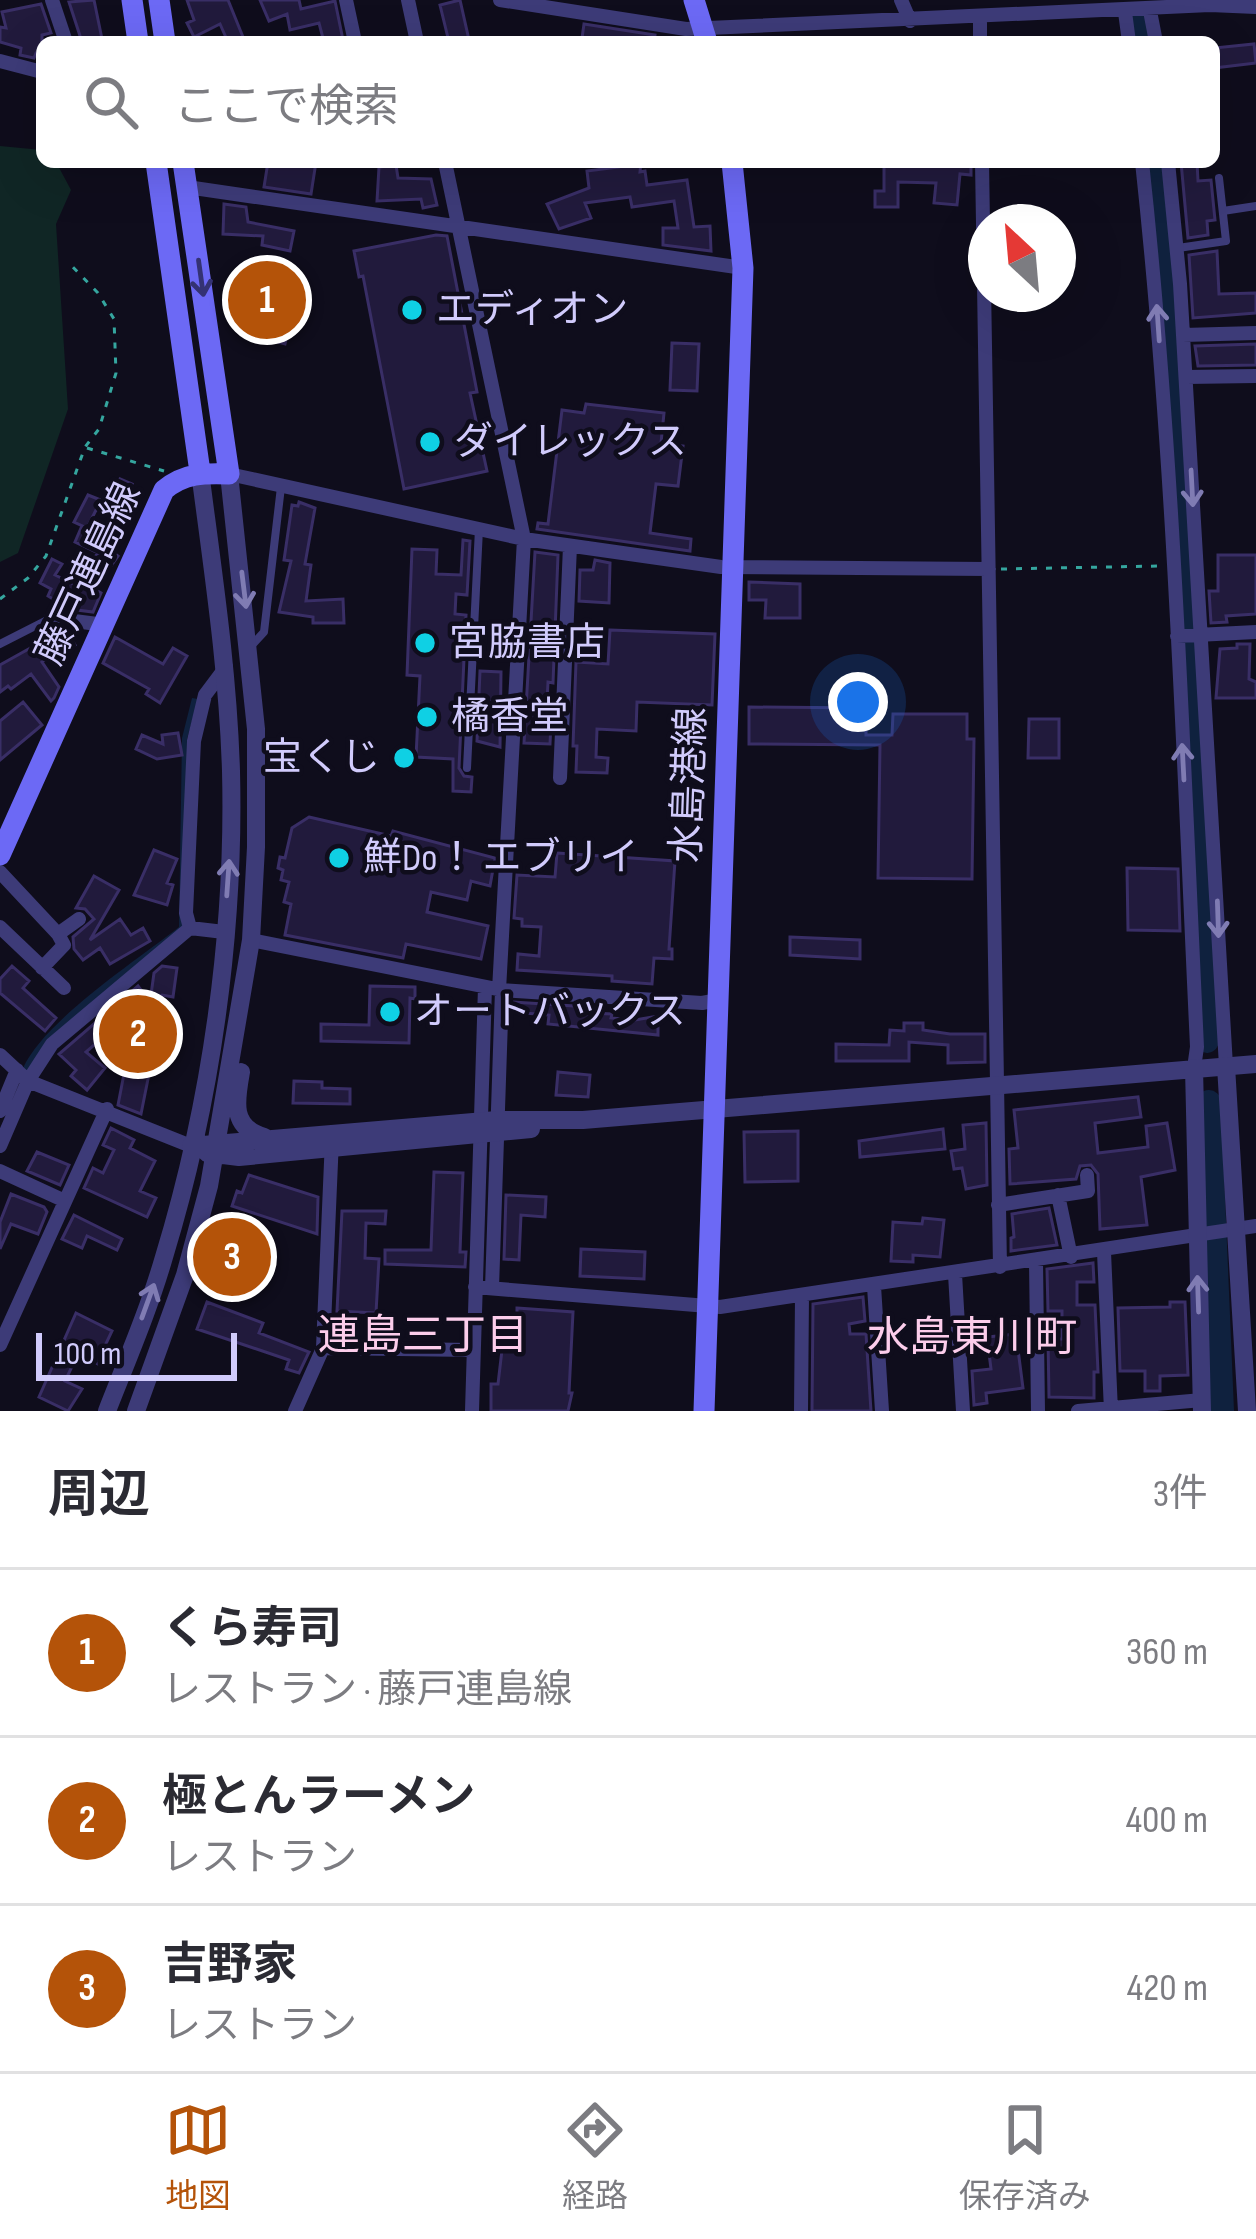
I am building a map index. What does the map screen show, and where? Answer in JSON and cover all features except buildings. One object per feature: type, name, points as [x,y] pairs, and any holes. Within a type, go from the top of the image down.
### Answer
[{"type":"main road","points":[[131,0],[137,36]]},
{"type":"main road","points":[[158,0],[164,36]]},
{"type":"main road","points":[[694,0],[705,35]]},
{"type":"main road","name":"藤戸連島線","points":[[157,168],[200,472]]},
{"type":"main road","points":[[184,168],[230,474]]},
{"type":"main road","name":"水島港線","points":[[704,1411],[742,268],[733,168]]},
{"type":"main road","name":"藤戸連島線","points":[[0,855],[164,490],[176,479],[200,472],[230,474]]},
{"type":"street","points":[[52,0],[64,36]]},
{"type":"street","points":[[346,0],[354,36]]},
{"type":"street","points":[[408,0],[416,36]]},
{"type":"street","points":[[500,0],[705,35],[1137,8],[1254,6]]},
{"type":"street","points":[[901,0],[910,20]]},
{"type":"street","points":[[1137,8],[1153,36]]},
{"type":"street","points":[[980,18],[980,36]]},
{"type":"street","points":[[0,61],[36,70]]},
{"type":"street","points":[[446,168],[520,538],[483,1287],[472,1351],[472,1411]]},
{"type":"street","points":[[982,168],[1000,1267]]},
{"type":"street","points":[[1078,1411],[1202,1405],[1202,1234],[1194,1068],[1203,863],[1189,635],[1174,566],[1156,289],[1143,168]]},
{"type":"street","points":[[1169,168],[1186,377],[1189,635],[1203,863],[1250,1351],[1246,1411]]},
{"type":"street","points":[[187,187],[742,268]]},
{"type":"street","points":[[1183,335],[1256,333]]},
{"type":"street","points":[[1186,377],[1256,376]]},
{"type":"street","points":[[1166,421],[1187,421]]},
{"type":"street","points":[[107,1411],[163,1261],[211,1043],[224,932],[231,776],[226,667],[200,472]]},
{"type":"street","points":[[136,1411],[185,1275],[216,1150],[251,940],[257,794],[250,647],[230,474],[520,538],[734,568],[989,569]]},
{"type":"street","points":[[560,778],[570,546]]},
{"type":"street","points":[[51,618],[105,625]]},
{"type":"street","points":[[1189,635],[1256,632]]},
{"type":"street","points":[[190,928],[186,914],[194,741],[206,695],[226,667]]},
{"type":"street","points":[[0,872],[64,945],[42,968]]},
{"type":"street","points":[[58,934],[79,919]]},
{"type":"street","points":[[0,927],[64,988]]},
{"type":"street","points":[[0,1111],[23,1075],[52,1044],[190,928],[224,932]]},
{"type":"street","points":[[251,940],[495,989],[694,1003],[718,1000]]},
{"type":"street","points":[[240,1014],[246,1039],[236,1102],[239,1120],[254,1134],[273,1139],[332,1141]]},
{"type":"street","points":[[0,1055],[23,1075],[191,1146],[216,1150],[1256,1064]]},
{"type":"street","points":[[0,1146],[23,1075]]},
{"type":"street","points":[[0,1345],[107,1109]]},
{"type":"street","points":[[216,1150],[273,1139]]},
{"type":"street","points":[[295,1411],[323,1348],[332,1141]]},
{"type":"street","points":[[0,1171],[65,1201]]},
{"type":"street","points":[[998,1204],[1088,1191],[1087,1175]]},
{"type":"street","points":[[1058,1195],[1071,1257]]},
{"type":"street","points":[[483,1287],[707,1307],[1071,1257],[1240,1228]]},
{"type":"street","points":[[1104,1252],[1111,1409]]},
{"type":"street","points":[[1036,1262],[1038,1411]]},
{"type":"street","points":[[955,1274],[963,1411]]},
{"type":"street","points":[[874,1286],[882,1411]]},
{"type":"street","points":[[800,1411],[802,1296]]},
{"type":"street","points":[[323,1348],[472,1351]]},
{"type":"lane","points":[[1176,249],[1226,241],[1219,178]]},
{"type":"lane","points":[[1223,211],[1256,206]]},
{"type":"lane","points":[[250,647],[264,632],[281,486]]},
{"type":"lane","points":[[467,768],[478,527]]},
{"type":"lane","points":[[0,644],[51,618]]},
{"type":"path","points":[[0,599],[28,578],[46,556],[85,447],[99,429],[116,373],[114,319],[98,292],[68,262]]},
{"type":"path","points":[[85,447],[160,468],[170,476]]},
{"type":"path","points":[[989,569],[1174,566]]},
{"type":"green space","points":[[0,146],[36,149],[36,168],[59,168],[71,190],[56,224],[68,409],[18,553],[0,562]]},
{"type":"water","points":[[192,698],[198,699],[187,739],[185,929],[28,1073],[23,1068],[51,1030],[179,927],[182,738]]},
{"type":"waterway","points":[[1137,19],[1144,18],[1146,36]]},
{"type":"waterway","points":[[1137,19],[1138,36]]},
{"type":"waterway","points":[[1152,168],[1178,491],[1207,1041]]},
{"type":"waterway","points":[[1160,168],[1182,437]]},
{"type":"waterway","points":[[1207,856],[1214,1040]]},
{"type":"waterway","points":[[1218,1101],[1229,1411]]},
{"type":"waterway","points":[[1209,1102],[1222,1411]]},
{"type":"place","name":"くら寿司","points":[[267,300]]},
{"type":"place","name":"エディオン","points":[[412,310]]},
{"type":"place","name":"ダイレックス","points":[[430,442]]},
{"type":"place","name":"宮脇書店","points":[[425,643]]},
{"type":"place","name":"橘香堂","points":[[427,717]]},
{"type":"place","name":"宝くじ","points":[[404,758]]},
{"type":"place","name":"鮮Do！ エブリイ","points":[[339,858]]},
{"type":"place","name":"オートバックス","points":[[390,1012]]},
{"type":"place","name":"極とんラーメン","points":[[138,1034]]},
{"type":"place","name":"吉野家","points":[[232,1257]]},
{"type":"district","name":"連島三丁目","points":[[423,1336]]},
{"type":"district","name":"水島東川町","points":[[972,1338]]}]
